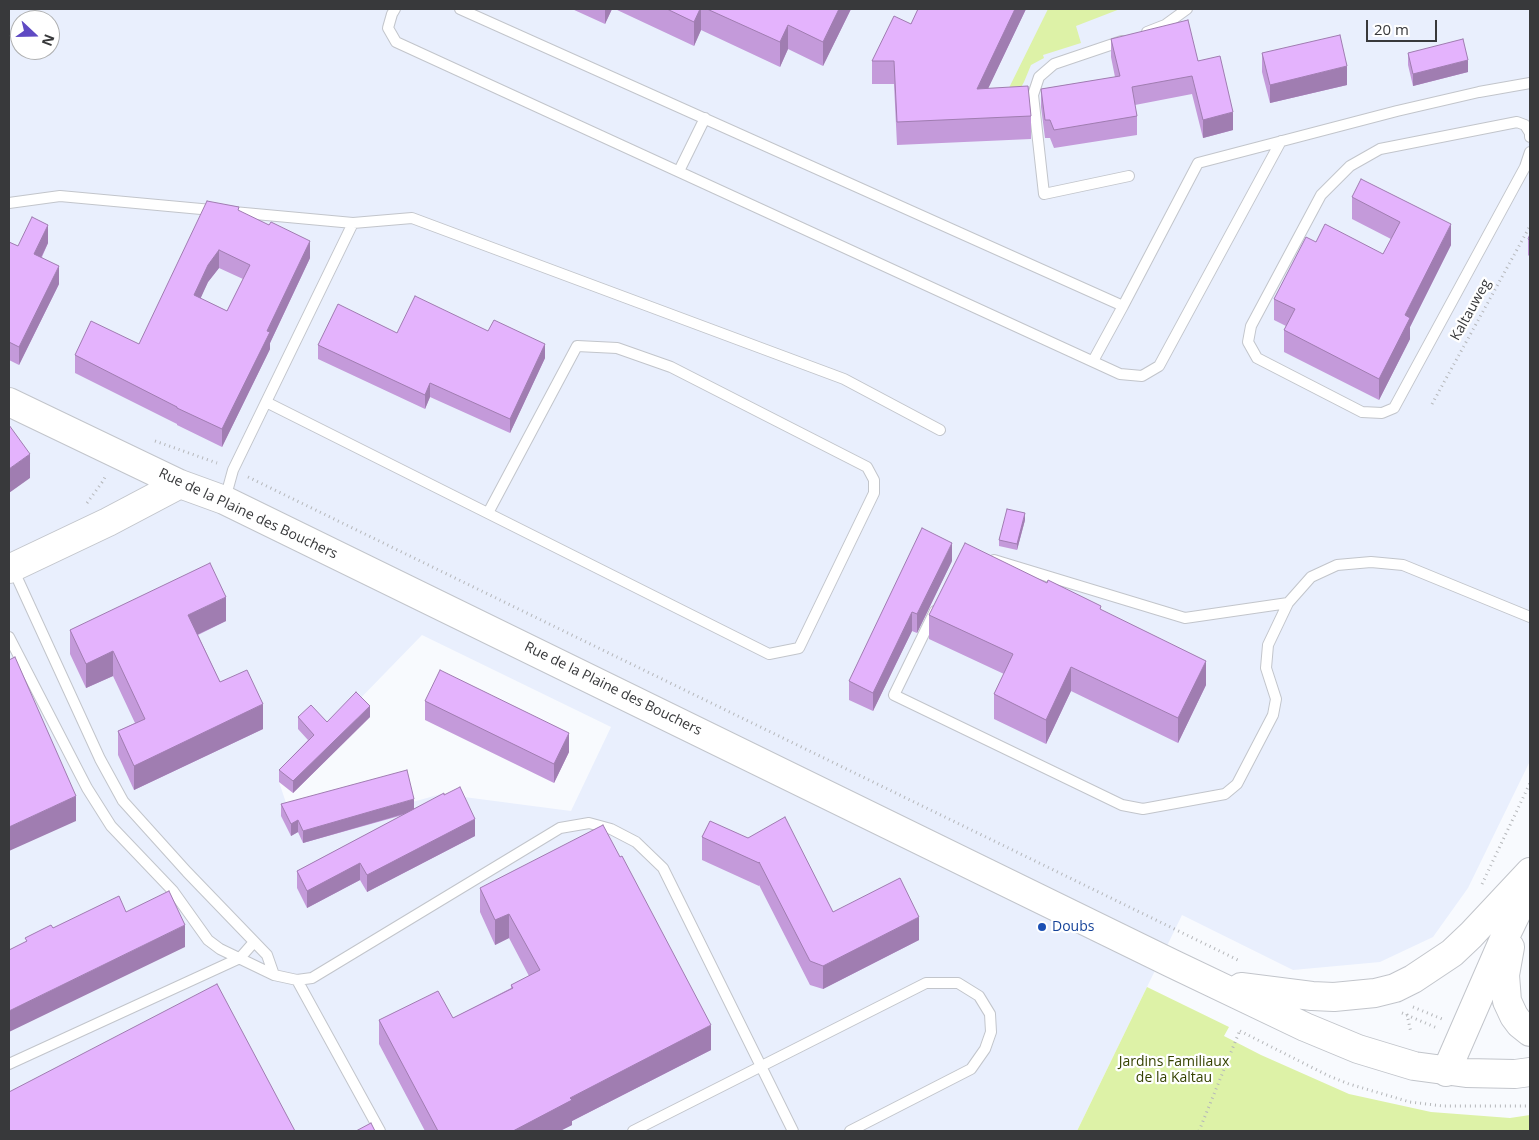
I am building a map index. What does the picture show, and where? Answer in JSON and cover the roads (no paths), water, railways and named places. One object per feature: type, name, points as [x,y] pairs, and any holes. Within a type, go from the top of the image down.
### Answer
[{"type":"street","name":"Rue de la Plaine des Bouchers","points":[[9,402],[180,484],[224,500],[1305,1027],[1358,1049],[1414,1066],[1446,1072],[1493,1074],[1530,1072]]},
{"type":"street","points":[[11,568],[108,522],[180,484]]},
{"type":"street","name":"Rue de la Plaine des Bouchers","points":[[1214,983],[1295,994],[1334,997],[1375,993],[1395,988],[1414,979],[1452,953],[1530,872]]},
{"type":"street","points":[[1446,1072],[1530,885]]},
{"type":"street","points":[[1530,891],[1510,946],[1506,962],[1505,983],[1507,1001],[1514,1016],[1530,1032]]},
{"type":"lane","points":[[395,9],[388,28],[396,42],[1120,374],[1142,376],[1159,366],[1281,141]]},
{"type":"lane","points":[[460,9],[1122,306]]},
{"type":"lane","points":[[1129,176],[1044,194],[1033,95],[1039,76],[1054,64],[1165,25],[1187,9]]},
{"type":"lane","points":[[1093,361],[1198,163],[1470,94],[1530,83]]},
{"type":"lane","points":[[679,171],[705,118]]},
{"type":"lane","points":[[1530,137],[1530,133],[1525,125],[1517,122],[1380,149],[1350,166],[1321,195],[1251,326],[1248,342],[1257,358],[1362,412],[1382,413],[1394,408],[1525,167],[1530,152]]},
{"type":"lane","points":[[9,203],[60,196],[353,223],[412,218],[844,380],[940,430]]},
{"type":"lane","points":[[224,500],[233,470],[353,223]]},
{"type":"lane","points":[[266,402],[769,654],[799,648],[874,493],[874,480],[867,467],[671,367],[617,348],[577,346],[488,513]]},
{"type":"lane","points":[[983,556],[1185,618],[1288,603]]},
{"type":"lane","points":[[940,602],[894,695],[1122,805],[1143,809],[1225,794],[1237,784],[1273,715],[1276,699],[1266,668],[1268,644],[1288,603],[1311,577],[1338,565],[1371,562],[1403,565],[1530,616]]},
{"type":"lane","points":[[11,568],[100,759],[123,801],[187,872],[267,955],[274,975]]},
{"type":"lane","points":[[9,637],[87,788],[111,826],[173,891],[208,940],[220,949],[274,975],[297,980],[312,978],[560,828],[589,824],[611,829],[636,842],[663,868],[793,1131]]},
{"type":"lane","points":[[9,1064],[240,958],[254,942]]},
{"type":"lane","points":[[297,980],[380,1131]]},
{"type":"lane","points":[[633,1131],[926,983],[958,983],[979,996],[990,1014],[991,1032],[985,1049],[971,1069],[850,1131]]},
{"type":"place","name":"Doubs","points":[[1042,927]]},
{"type":"park label","name":"Jardins Familiaux de la Kaltau","points":[[1174,1070]]}]
